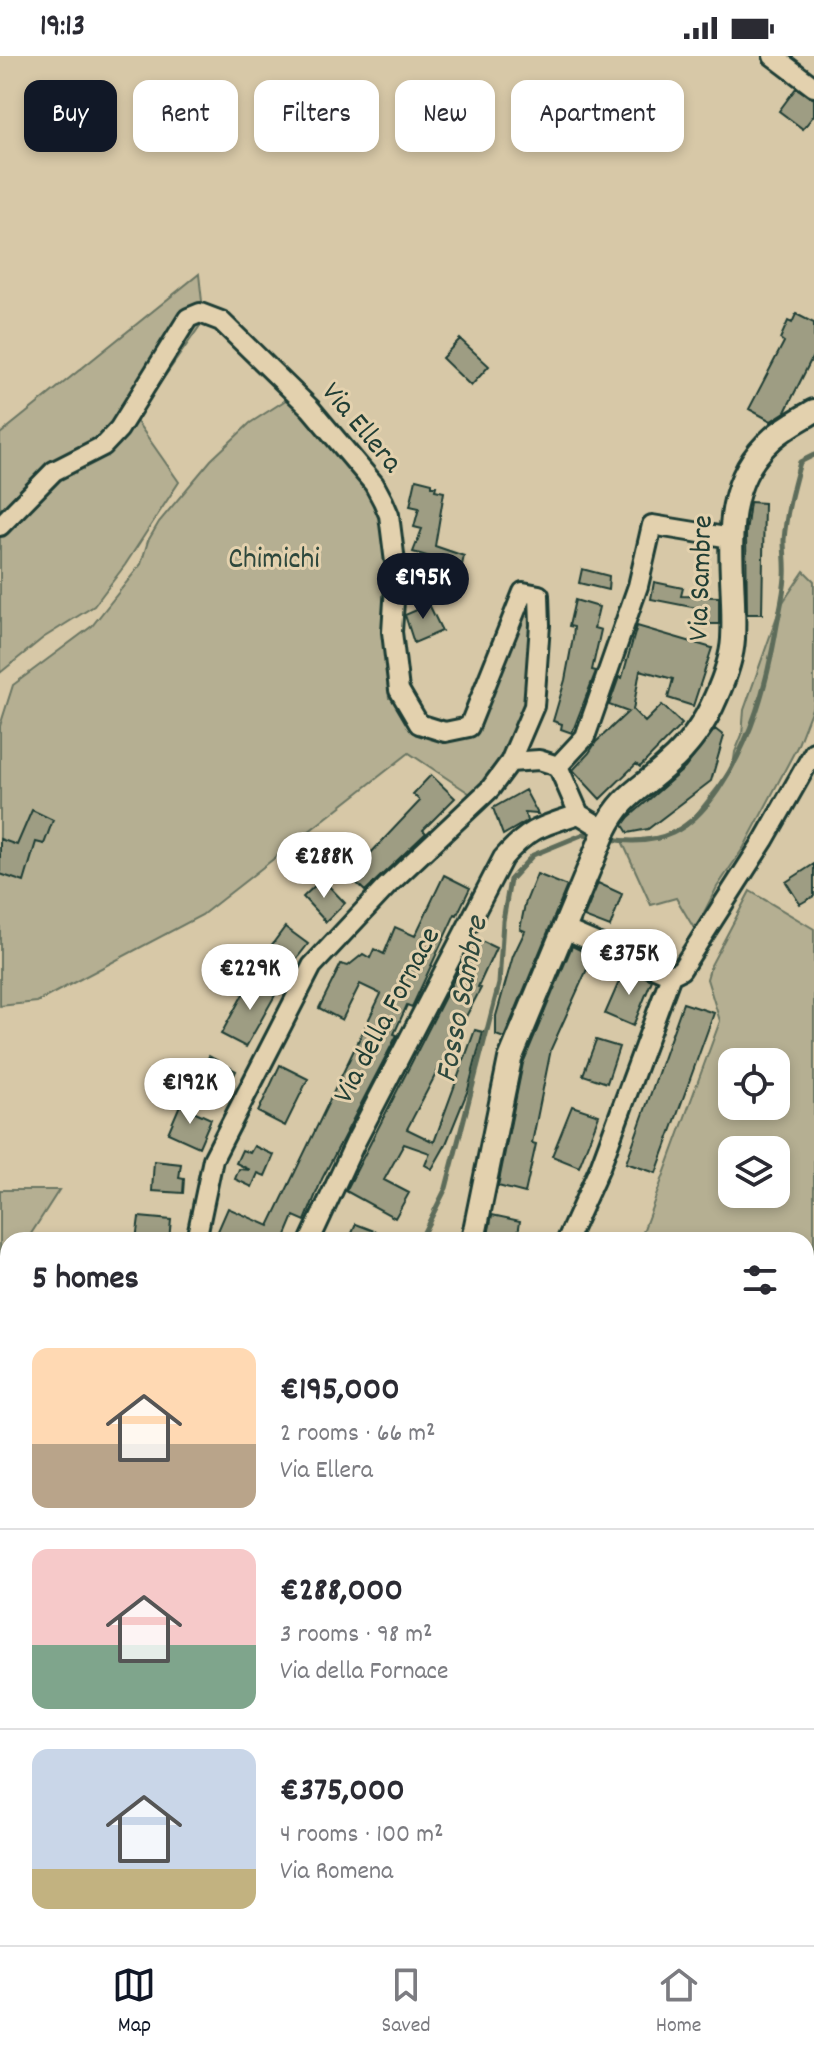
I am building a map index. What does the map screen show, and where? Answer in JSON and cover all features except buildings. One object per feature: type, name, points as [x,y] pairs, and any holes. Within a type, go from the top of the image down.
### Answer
[{"type":"street","points":[[773,56],[814,87]]},
{"type":"street","name":"Via Ellera","points":[[0,526],[54,471],[103,446],[119,429],[191,315],[200,313],[221,321],[310,408],[374,484],[383,501],[389,515],[396,570],[392,632],[399,690],[419,724],[445,732],[469,727],[523,592],[539,595],[534,706],[510,762]]},
{"type":"street","name":"Via Sambre","points":[[475,1232],[510,1059],[604,832],[615,809],[668,765],[689,743],[717,695],[733,639],[731,538],[736,497],[749,468],[772,438],[814,411]]},
{"type":"street","points":[[558,766],[585,737],[639,579],[652,525],[731,538]]},
{"type":"street","points":[[571,1232],[600,1167],[671,975],[681,970],[764,840],[814,752]]},
{"type":"street","points":[[198,1232],[213,1159],[312,966],[387,886],[490,789],[510,762],[539,760],[558,766],[579,814],[604,832]]},
{"type":"street","name":"Via della Fornace","points":[[314,1232],[356,1141],[503,858],[521,837],[579,814]]},
{"type":"street","points":[[564,929],[671,975]]},
{"type":"green space","points":[[199,274],[204,320],[135,419],[179,482],[94,606],[43,638],[0,673],[0,434]]},
{"type":"green space","name":"Chimichi","points":[[289,398],[328,436],[374,498],[389,563],[383,629],[389,698],[398,698],[419,730],[463,736],[526,599],[534,602],[526,703],[501,760],[472,795],[409,753],[202,915],[37,1002],[0,1006],[0,726],[13,685],[92,626],[141,564],[148,541],[159,522],[211,460],[250,423]]},
{"type":"green space","points":[[804,571],[814,581],[814,703],[797,747],[695,930],[676,898],[651,905],[622,841],[668,836],[687,826],[733,767],[742,735],[744,710],[781,605]]},
{"type":"green space","points":[[750,891],[814,929],[814,1232],[643,1232],[720,1021],[707,979],[711,965]]},
{"type":"green space","points":[[0,1190],[59,1190],[32,1232],[0,1232]]},
{"type":"waterway","name":"Fosso Sambre","points":[[610,839],[644,840],[673,833],[696,816],[730,771],[749,731],[768,669],[782,601],[786,520],[797,472],[800,462],[814,455]]},
{"type":"waterway","name":"Fosso Sambre","points":[[424,1232],[446,1188],[499,984],[503,921],[510,880],[533,855],[584,834],[596,836]]}]
